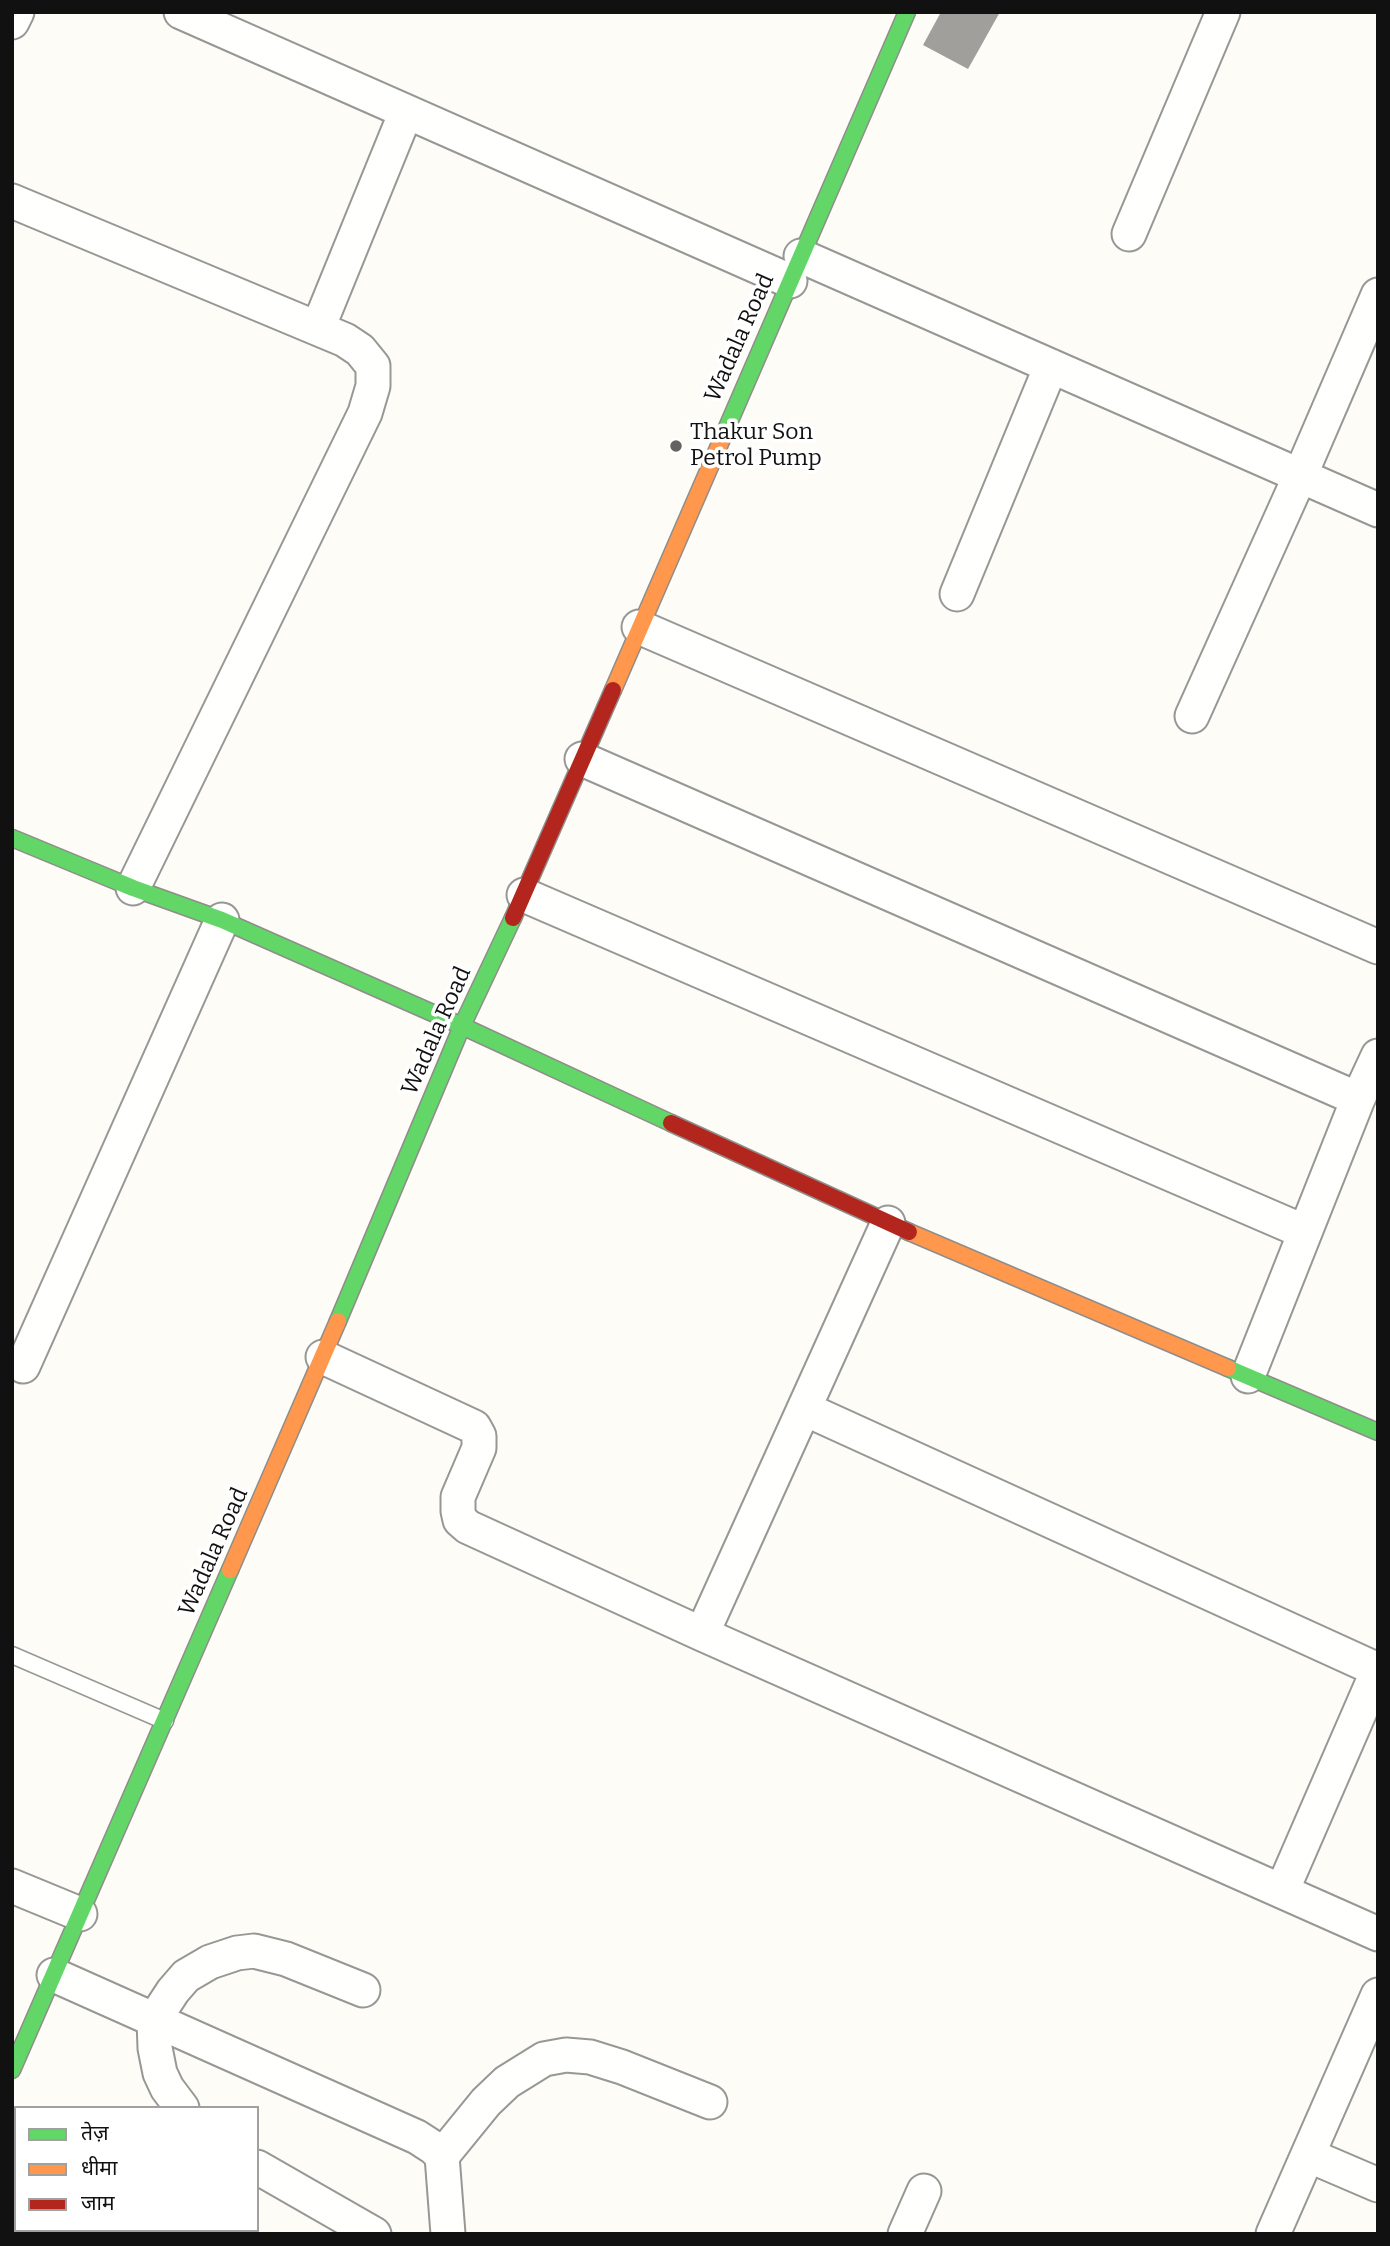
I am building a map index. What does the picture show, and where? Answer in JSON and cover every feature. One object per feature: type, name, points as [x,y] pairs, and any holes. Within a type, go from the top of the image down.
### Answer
[{"type":"street","points":[[12,22],[17,12]]},
{"type":"street","points":[[181,12],[406,112],[796,268],[1051,366],[1378,510]]},
{"type":"street","name":"Wadala Road","points":[[15,2055],[54,1975],[165,1721],[323,1357],[462,1026],[524,895],[907,12]]},
{"type":"street","points":[[1129,234],[1223,12]]},
{"type":"street","points":[[318,328],[406,112]]},
{"type":"street","points":[[12,201],[345,340],[360,350],[373,366],[373,386],[365,413],[133,888]]},
{"type":"street","points":[[1192,716],[1378,295]]},
{"type":"street","points":[[957,594],[1051,366]]},
{"type":"street","points":[[639,627],[1378,947]]},
{"type":"street","points":[[582,759],[1359,1099]]},
{"type":"street","points":[[12,838],[133,888],[222,920],[462,1026],[888,1223],[1378,1432]]},
{"type":"street","points":[[524,895],[1305,1232]]},
{"type":"street","points":[[23,1366],[222,920]]},
{"type":"street","points":[[1248,1376],[1378,1056]]},
{"type":"street","points":[[702,1634],[888,1223]]},
{"type":"street","points":[[323,1357],[474,1427],[479,1436],[479,1448],[458,1497],[457,1511],[460,1520],[468,1527],[702,1634],[1378,1934]]},
{"type":"street","points":[[805,1409],[1378,1670],[1282,1891]]},
{"type":"street","points":[[12,1885],[80,1914]]},
{"type":"street","points":[[180,2106],[160,2073],[155,2048],[154,2020],[186,1976],[210,1962],[237,1953],[254,1951],[286,1959],[363,1990]]},
{"type":"street","points":[[54,1975],[417,2137],[434,2148],[442,2156],[448,2234]]},
{"type":"street","points":[[1273,2234],[1378,1995]]},
{"type":"street","points":[[442,2156],[486,2102],[507,2082],[544,2059],[566,2055],[590,2057],[710,2102]]},
{"type":"street","points":[[1308,2155],[1378,2185]]},
{"type":"street","points":[[259,2167],[374,2234]]},
{"type":"street","points":[[905,2234],[924,2191]]},
{"type":"lane","points":[[12,1655],[165,1721]]},
{"type":"building","points":[[941,12],[1000,12],[968,69],[923,45]]},
{"type":"traffic: fast","points":[[725,432],[907,12]]},
{"type":"traffic: fast","points":[[12,838],[133,888],[222,920],[462,1026],[671,1123]]},
{"type":"traffic: fast","points":[[338,1321],[462,1026],[513,918]]},
{"type":"traffic: fast","points":[[1228,1368],[1378,1432]]},
{"type":"traffic: fast","points":[[12,2070],[230,1570]]},
{"type":"traffic: slow","points":[[613,690],[725,432]]},
{"type":"traffic: slow","points":[[909,1232],[1228,1368]]},
{"type":"traffic: slow","points":[[230,1570],[338,1321]]},
{"type":"traffic: jam","points":[[513,918],[613,690]]},
{"type":"traffic: jam","points":[[671,1123],[909,1232]]},
{"type":"place","name":"Thakur Son Petrol Pump","points":[[676,446]]}]
